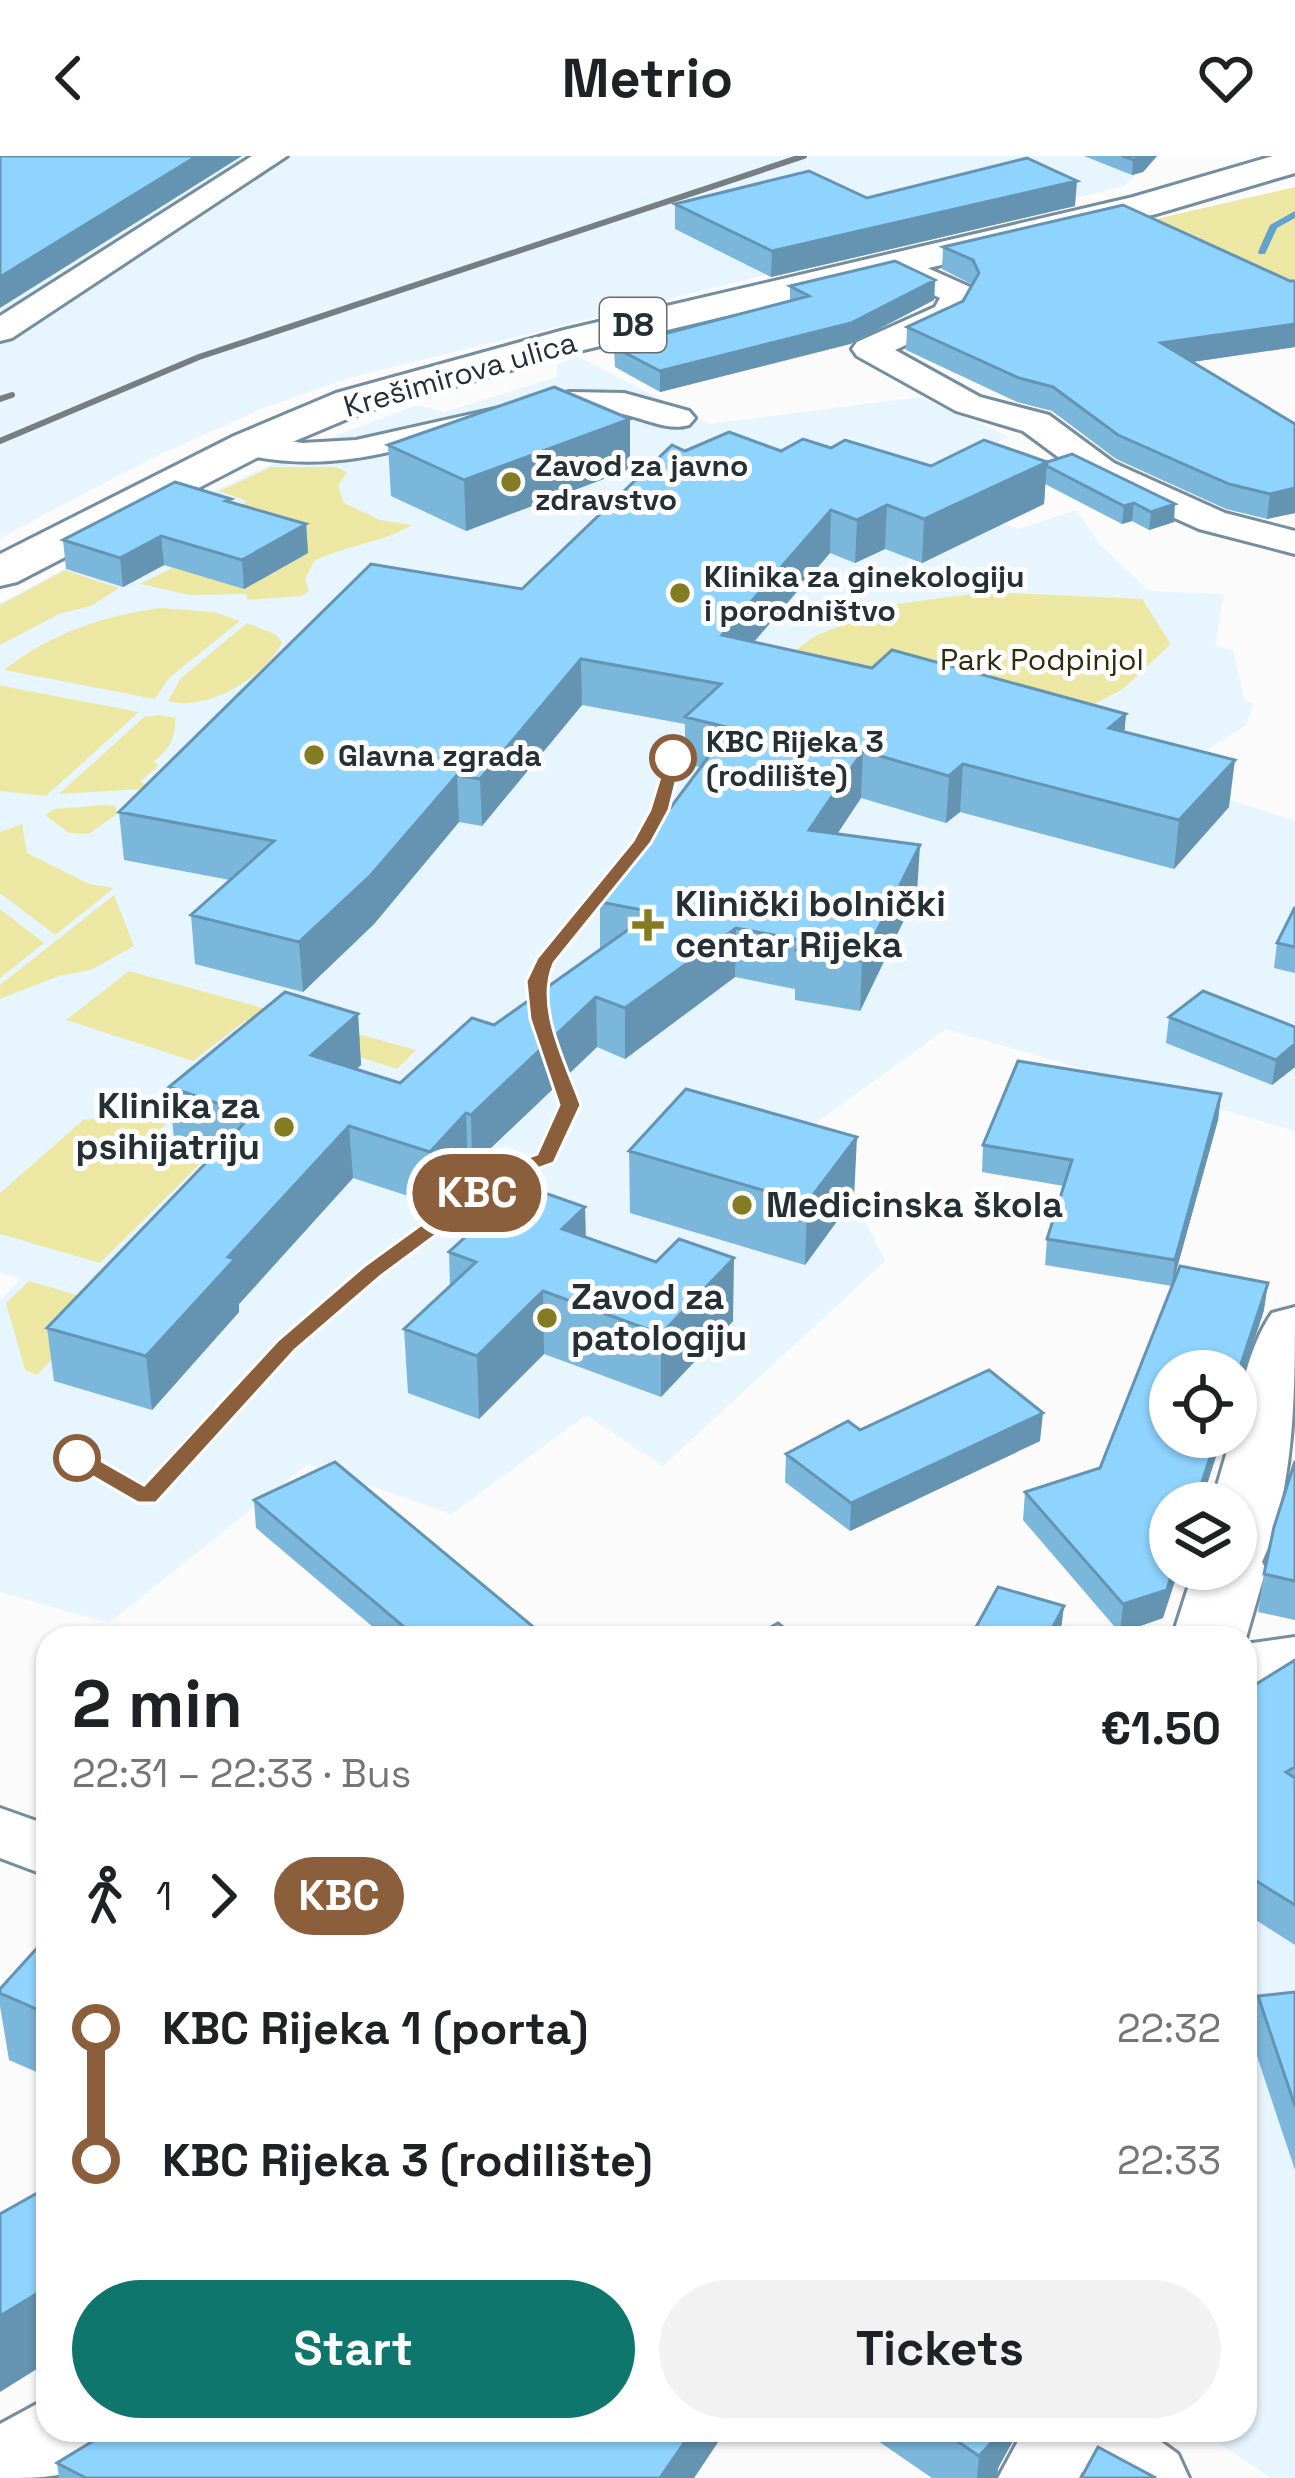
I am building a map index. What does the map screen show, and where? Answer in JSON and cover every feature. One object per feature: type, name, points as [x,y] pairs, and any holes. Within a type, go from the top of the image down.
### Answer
[{"type":"main road","name":"Krešimirova ulica","points":[[0,572],[249,446],[352,403],[445,374],[1143,206],[1295,161]]},
{"type":"main road","points":[[1253,1482],[1295,1327]]},
{"type":"main road","points":[[1213,1626],[1224,1590]]},
{"type":"main road","points":[[0,2473],[51,2442]]},
{"type":"street","points":[[0,332],[272,156]]},
{"type":"street","points":[[894,263],[958,294],[948,313],[869,349],[968,404],[1036,423],[1119,479],[1212,521],[1295,543]]},
{"type":"street","points":[[249,446],[298,455],[345,454],[487,416],[581,404],[654,408],[676,418]]},
{"type":"street","points":[[1257,1663],[1295,1658]]},
{"type":"street","points":[[0,1831],[36,1847]]},
{"type":"street","points":[[1037,2478],[1059,2442]]},
{"type":"street","points":[[1101,2442],[1150,2478]]},
{"type":"shaded area","points":[[0,156],[1155,156],[1124,186],[349,378],[263,408],[148,460],[0,538]]},
{"type":"shaded area","name":"Klinički bolnički centar Rijeka","points":[[579,357],[709,424],[920,397],[1009,437],[892,482],[1018,529],[1076,510],[1100,545],[1149,591],[1224,594],[1215,646],[1233,650],[1244,700],[1254,703],[1246,725],[1162,778],[1295,821],[1295,1131],[946,1029],[767,1158],[854,1198],[885,1261],[663,1466],[586,1415],[451,1514],[308,1464],[109,1623],[0,1592],[0,1300],[21,1279],[0,1273],[0,603],[195,500],[325,440],[417,405],[445,412],[557,377],[557,364]]},
{"type":"shaded area","points":[[1257,1916],[1295,1937],[1295,2478],[1271,2478],[1217,2442],[1257,2442]]},
{"type":"green space","points":[[1295,187],[1295,284],[1130,225]]},
{"type":"green space","points":[[271,467],[336,467],[347,472],[338,486],[344,503],[380,520],[412,525],[314,561],[305,579],[309,591],[302,596],[247,600],[246,594],[190,595],[140,584],[263,523],[232,511],[247,501],[219,491]]},
{"type":"green space","points":[[65,570],[119,588],[91,606],[59,614],[0,645],[0,605]]},
{"type":"green space","name":"Park Podpinjol","points":[[986,592],[1142,599],[1171,644],[1123,689],[1046,729],[752,681],[817,635],[897,604]]},
{"type":"green space","points":[[161,608],[214,612],[240,621],[169,678],[155,699],[4,670],[78,628]]},
{"type":"green space","points":[[247,623],[275,634],[282,642],[263,667],[216,697],[168,701],[181,678]]},
{"type":"green space","points":[[0,685],[139,712],[46,796],[0,791]]},
{"type":"green space","points":[[144,717],[175,718],[175,731],[153,762],[159,765],[140,782],[146,784],[144,789],[59,794]]},
{"type":"green space","points":[[115,806],[117,814],[89,834],[69,833],[45,815],[53,809]]},
{"type":"green space","points":[[22,824],[27,853],[89,884],[114,888],[55,935],[0,893],[0,832]]},
{"type":"green space","points":[[114,895],[134,946],[91,970],[59,976],[0,999],[0,985]]},
{"type":"green space","points":[[0,909],[44,943],[0,978]]},
{"type":"green space","points":[[129,971],[416,1050],[397,1069],[245,1021],[193,1061],[66,1020]]},
{"type":"green space","points":[[121,1114],[166,1124],[149,1141],[203,1161],[100,1263],[0,1234],[0,1193],[83,1120]]},
{"type":"green space","points":[[29,1281],[104,1303],[37,1375],[25,1370],[6,1303]]},
{"type":"building","points":[[0,156],[197,156],[0,277]]},
{"type":"building","points":[[1027,158],[1077,181],[772,251],[675,204],[809,171],[867,198]]},
{"type":"building","points":[[1123,205],[1295,281],[1295,324],[1161,343],[1295,424],[1295,488],[1270,494],[1229,484],[1118,435],[1053,387],[1019,378],[907,327],[963,301],[979,273],[973,260],[943,247]]},
{"type":"building","points":[[895,261],[935,280],[851,323],[660,371],[614,347],[809,296],[790,286]]},
{"type":"building","points":[[554,387],[630,419],[464,480],[388,445]]},
{"type":"building","points":[[729,432],[781,451],[803,439],[831,448],[845,440],[931,466],[984,440],[1047,462],[924,519],[887,505],[857,520],[831,510],[722,635],[872,668],[892,650],[1126,714],[1109,728],[1235,760],[1179,820],[963,764],[949,776],[863,751],[809,830],[920,845],[862,961],[796,950],[801,940],[736,928],[625,1008],[596,997],[471,1115],[466,1113],[430,1152],[349,1126],[228,1257],[235,1259],[146,1356],[47,1328],[252,1115],[169,1087],[285,992],[358,1014],[311,1055],[400,1083],[472,1018],[494,1025],[653,912],[600,902],[730,728],[685,717],[721,684],[581,659],[480,779],[457,775],[371,875],[299,942],[191,915],[274,841],[119,812],[371,564],[522,589],[672,445],[685,451]]},
{"type":"building","points":[[1072,454],[1175,504],[1151,512],[1134,503],[1124,506],[1047,466],[1047,462]]},
{"type":"building","points":[[175,482],[306,524],[242,560],[161,536],[120,558],[63,540]]},
{"type":"building","points":[[1295,907],[1295,947],[1277,943]]},
{"type":"building","points":[[1203,991],[1295,1027],[1295,1044],[1276,1060],[1169,1017]]},
{"type":"building","points":[[1018,1061],[1221,1094],[1175,1260],[1047,1239],[1072,1160],[983,1145]]},
{"type":"building","points":[[686,1089],[857,1137],[807,1203],[629,1151]]},
{"type":"building","points":[[522,1185],[585,1207],[562,1229],[656,1262],[679,1239],[734,1258],[661,1334],[543,1291],[477,1356],[404,1329],[476,1262],[449,1252]]},
{"type":"building","points":[[1180,1266],[1268,1283],[1246,1350],[1149,1350],[1149,1458],[1210,1458],[1202,1482],[1149,1482],[1149,1590],[1167,1590],[1123,1604],[1025,1492],[1100,1468]]},
{"type":"building","points":[[989,1370],[1043,1413],[851,1503],[786,1454],[848,1421],[860,1430]]},
{"type":"building","points":[[1295,1461],[1295,1581],[1264,1574]]},
{"type":"building","points":[[335,1462],[532,1626],[403,1626],[254,1500]]},
{"type":"building","points":[[998,1587],[1064,1606],[1053,1626],[977,1626]]},
{"type":"building","points":[[1295,1660],[1295,1767],[1286,1772],[1295,1778],[1295,1905],[1257,1881],[1257,1684]]},
{"type":"building","points":[[36,1949],[36,2009],[0,1989]]},
{"type":"building","points":[[1295,1992],[1295,2106],[1258,1996]]},
{"type":"building","points":[[36,2194],[36,2294],[0,2316],[0,2214]]},
{"type":"building","points":[[91,2442],[685,2442],[660,2478],[86,2478],[57,2463]]},
{"type":"building","points":[[959,2442],[992,2442],[979,2456]]},
{"type":"building","points":[[1098,2447],[1156,2478],[1081,2478]]},
{"type":"waterway","points":[[1262,252],[1273,227],[1295,214]]},
{"type":"railway","points":[[0,441],[199,357],[804,156]]},
{"type":"railway","points":[[0,399],[12,395]]},
{"type":"bus line","name":"KBC","points":[[77,1458],[147,1498],[287,1345],[401,1247],[506,1172],[546,1159],[570,1105],[541,1019],[536,981],[544,962],[641,843],[660,810],[673,758]]},
{"type":"place","name":"Zavod za javno zdravstvo","points":[[511,482]]},
{"type":"place","name":"Klinika za ginekologiju i porodništvo","points":[[680,593]]},
{"type":"place","name":"Glavna zgrada","points":[[314,755]]},
{"type":"place","name":"KBC Rijeka 3 (rodilište)","points":[[673,758]]},
{"type":"place","name":"Klinički bolnički centar Rijeka","points":[[648,925]]},
{"type":"place","name":"Klinika za psihijatriju","points":[[284,1127]]},
{"type":"place","name":"Medicinska škola","points":[[742,1205]]},
{"type":"place","name":"Zavod za patologiju","points":[[547,1318]]}]
